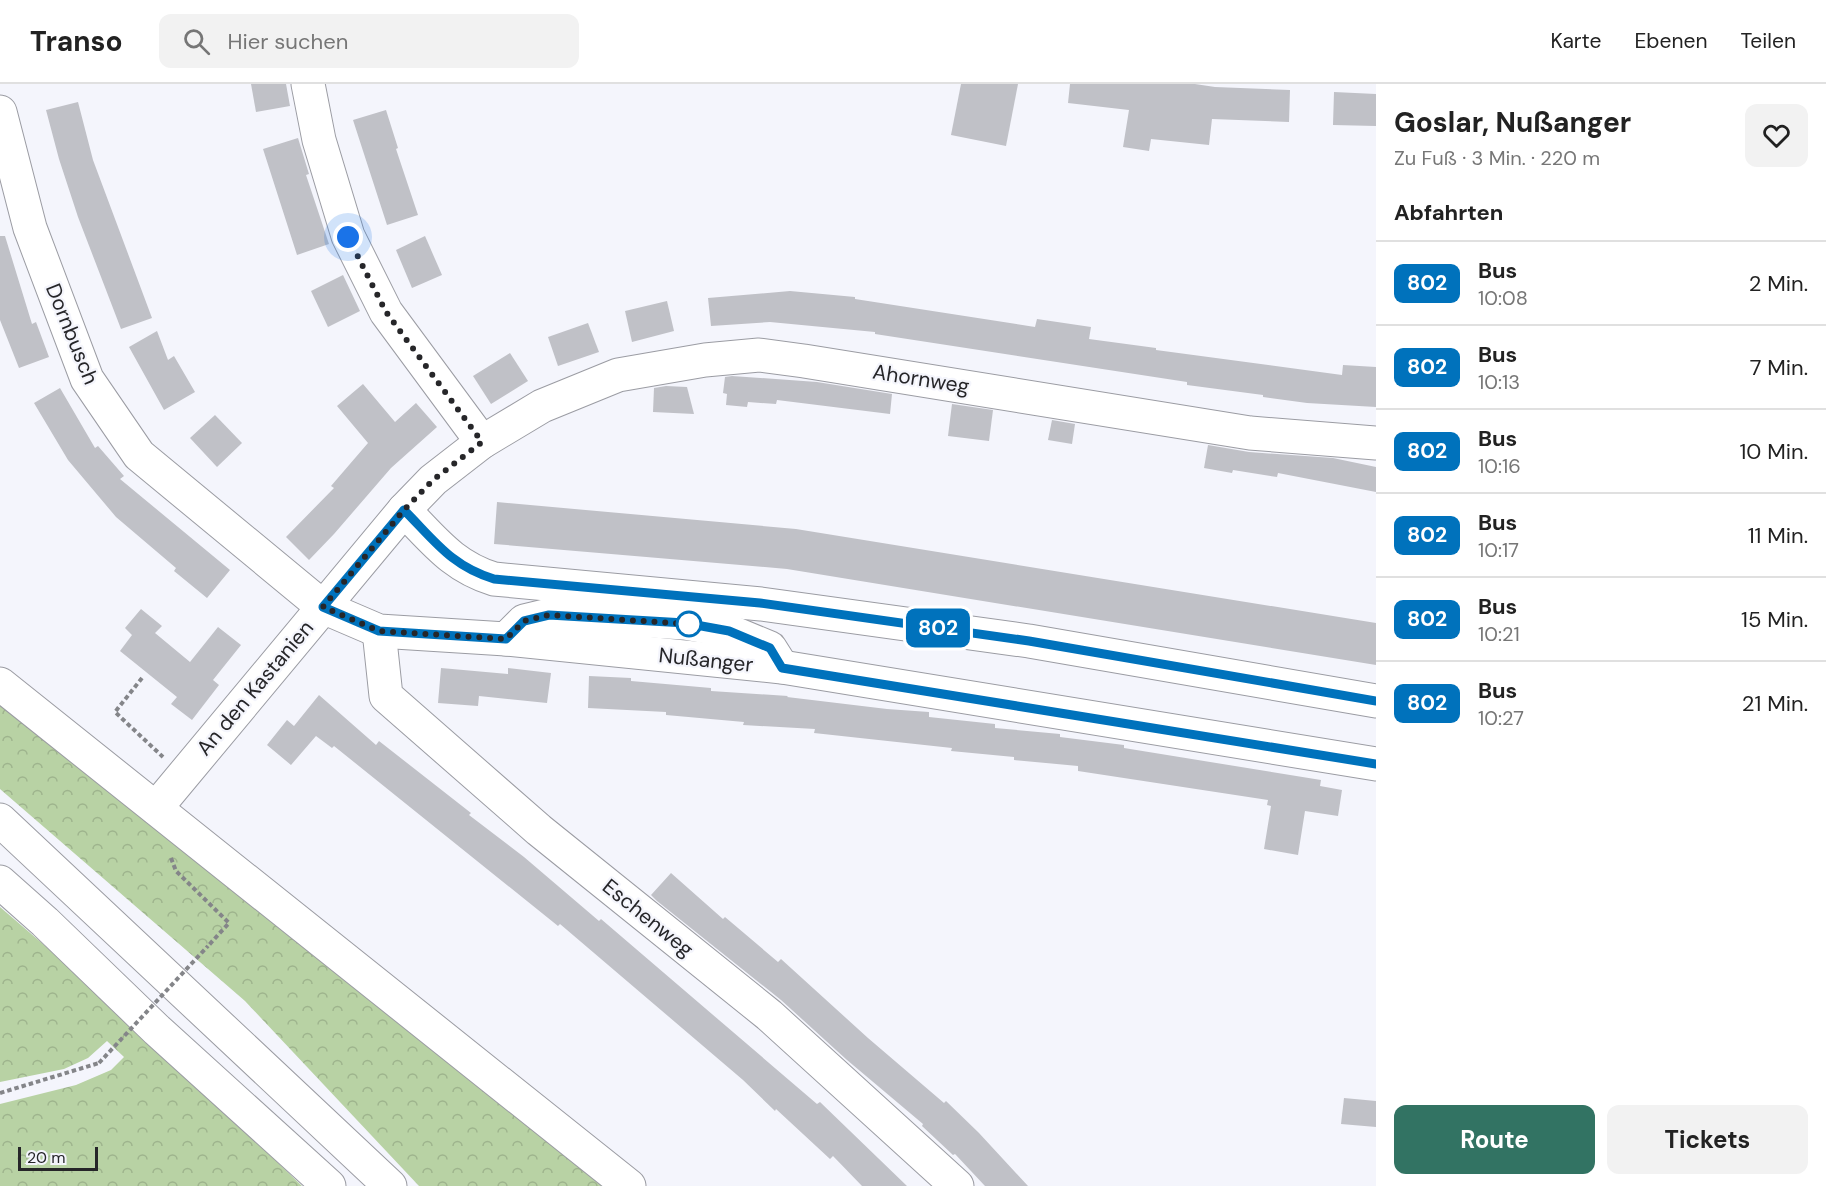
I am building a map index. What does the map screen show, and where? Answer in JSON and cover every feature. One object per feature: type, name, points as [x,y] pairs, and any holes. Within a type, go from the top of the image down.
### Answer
[{"type":"main road","points":[[308,84],[319,140],[348,237],[386,312],[482,442]]},
{"type":"main road","name":"Dornbusch","points":[[0,112],[30,228],[87,379],[139,455],[323,607]]},
{"type":"main road","name":"Ahornweg","points":[[482,442],[542,406],[618,375],[705,360],[759,355],[1250,432],[1376,443]]},
{"type":"main road","name":"An den Kastanien","points":[[156,808],[404,510],[433,480],[482,442]]},
{"type":"main road","points":[[404,510],[453,560],[474,572],[494,579],[760,603],[1029,641],[1376,701]]},
{"type":"main road","name":"Nußanger","points":[[323,607],[379,631],[506,639],[782,668],[1376,764]]},
{"type":"main road","name":"Eschenweg","points":[[379,631],[386,696],[539,830],[769,1015],[957,1186]]},
{"type":"main road","points":[[0,684],[629,1186]]},
{"type":"main road","points":[[0,820],[390,1186]]},
{"type":"main road","points":[[0,882],[157,1030],[329,1186]]},
{"type":"path","points":[[142,678],[115,712],[183,775]]},
{"type":"path","points":[[0,1093],[99,1063],[208,946]]},
{"type":"green space","points":[[0,701],[604,1186],[419,1186],[245,1001],[0,789]]},
{"type":"green space","points":[[0,907],[122,1012],[302,1186],[0,1186],[0,1104],[76,1085],[111,1070],[124,1057],[107,1041],[88,1058],[64,1069],[0,1082]]},
{"type":"building","points":[[251,84],[286,84],[290,106],[256,112]]},
{"type":"building","points":[[961,84],[1018,84],[1006,146],[951,135]]},
{"type":"building","points":[[1070,84],[1195,84],[1290,90],[1289,122],[1212,119],[1209,145],[1151,139],[1149,151],[1123,147],[1129,110],[1068,103]]},
{"type":"building","points":[[1334,92],[1376,94],[1376,126],[1333,125]]},
{"type":"building","points":[[78,102],[93,160],[152,318],[121,329],[78,217],[46,110]]},
{"type":"building","points":[[386,110],[398,148],[396,149],[418,215],[387,225],[353,120]]},
{"type":"building","points":[[298,138],[309,174],[306,175],[329,244],[297,255],[263,149]]},
{"type":"building","points":[[0,236],[5,236],[32,324],[36,322],[49,357],[19,368],[0,320]]},
{"type":"building","points":[[425,236],[442,275],[412,288],[396,250]]},
{"type":"building","points":[[343,275],[360,311],[328,327],[311,291]]},
{"type":"building","points":[[790,291],[855,297],[855,299],[1035,327],[1037,319],[1091,327],[1089,339],[1342,375],[1343,365],[1376,367],[1376,407],[1307,403],[1263,397],[1263,395],[1187,385],[1187,382],[875,334],[875,332],[770,322],[711,326],[708,298]]},
{"type":"building","points":[[667,301],[674,331],[632,342],[625,311]]},
{"type":"building","points":[[588,323],[599,352],[558,366],[548,337]]},
{"type":"building","points":[[157,331],[168,360],[174,356],[195,392],[164,410],[129,347]]},
{"type":"building","points":[[510,353],[528,381],[491,404],[473,376]]},
{"type":"building","points":[[725,377],[817,382],[892,394],[890,414],[777,400],[776,404],[748,402],[747,407],[726,405],[727,394],[723,393]]},
{"type":"building","points":[[363,384],[395,422],[416,403],[437,427],[391,468],[309,560],[286,537],[334,488],[331,486],[368,443],[337,406]]},
{"type":"building","points":[[687,387],[694,414],[653,412],[654,388]]},
{"type":"building","points":[[60,388],[95,448],[98,446],[124,476],[120,479],[230,570],[207,598],[116,517],[68,460],[34,403]]},
{"type":"building","points":[[952,404],[993,410],[989,441],[948,436]]},
{"type":"building","points":[[215,415],[242,443],[217,467],[190,438]]},
{"type":"building","points":[[1052,420],[1075,424],[1072,444],[1048,440]]},
{"type":"building","points":[[1208,445],[1249,452],[1333,458],[1376,467],[1376,492],[1278,473],[1277,477],[1204,468]]},
{"type":"building","points":[[497,502],[796,529],[1376,623],[1376,665],[787,569],[494,544]]},
{"type":"building","points":[[141,609],[162,626],[155,633],[190,662],[218,627],[241,645],[213,680],[219,685],[192,720],[171,704],[177,697],[120,651],[132,635],[125,628]]},
{"type":"building","points":[[441,668],[508,674],[508,668],[551,673],[547,703],[479,696],[478,706],[438,703]]},
{"type":"building","points":[[589,676],[631,678],[631,681],[711,688],[711,691],[788,696],[929,712],[929,717],[995,724],[995,728],[1060,734],[1060,737],[1124,745],[1124,748],[1321,780],[1320,786],[1342,790],[1338,816],[1305,811],[1298,855],[1264,849],[1271,806],[1267,805],[1268,800],[1078,771],[1078,766],[951,751],[952,748],[814,733],[815,729],[743,725],[744,722],[666,715],[666,712],[588,708]]},
{"type":"building","points":[[319,695],[376,745],[379,741],[471,813],[469,815],[524,857],[599,921],[601,919],[817,1104],[820,1102],[907,1186],[862,1186],[833,1156],[830,1159],[743,1080],[560,924],[558,926],[334,746],[332,748],[316,736],[291,765],[267,745],[287,720],[294,726]]},
{"type":"building","points":[[671,873],[723,919],[725,917],[778,962],[781,959],[868,1038],[944,1103],[946,1101],[1028,1186],[985,1186],[955,1154],[953,1155],[922,1126],[923,1124],[781,1000],[657,901],[651,895]]},
{"type":"building","points":[[1344,1098],[1376,1101],[1376,1127],[1341,1124]]},
{"type":"bus line","name":"802","points":[[1376,701],[1029,641],[760,603],[494,579],[474,572],[453,560],[404,510],[323,607],[379,631],[506,639],[524,621],[549,615],[685,623],[729,631],[770,648],[782,668],[1376,764]]},
{"type":"route","points":[[348,237],[386,312],[482,442],[433,480],[404,510],[323,607],[379,631],[506,639],[524,621],[549,615],[689,624]]}]
